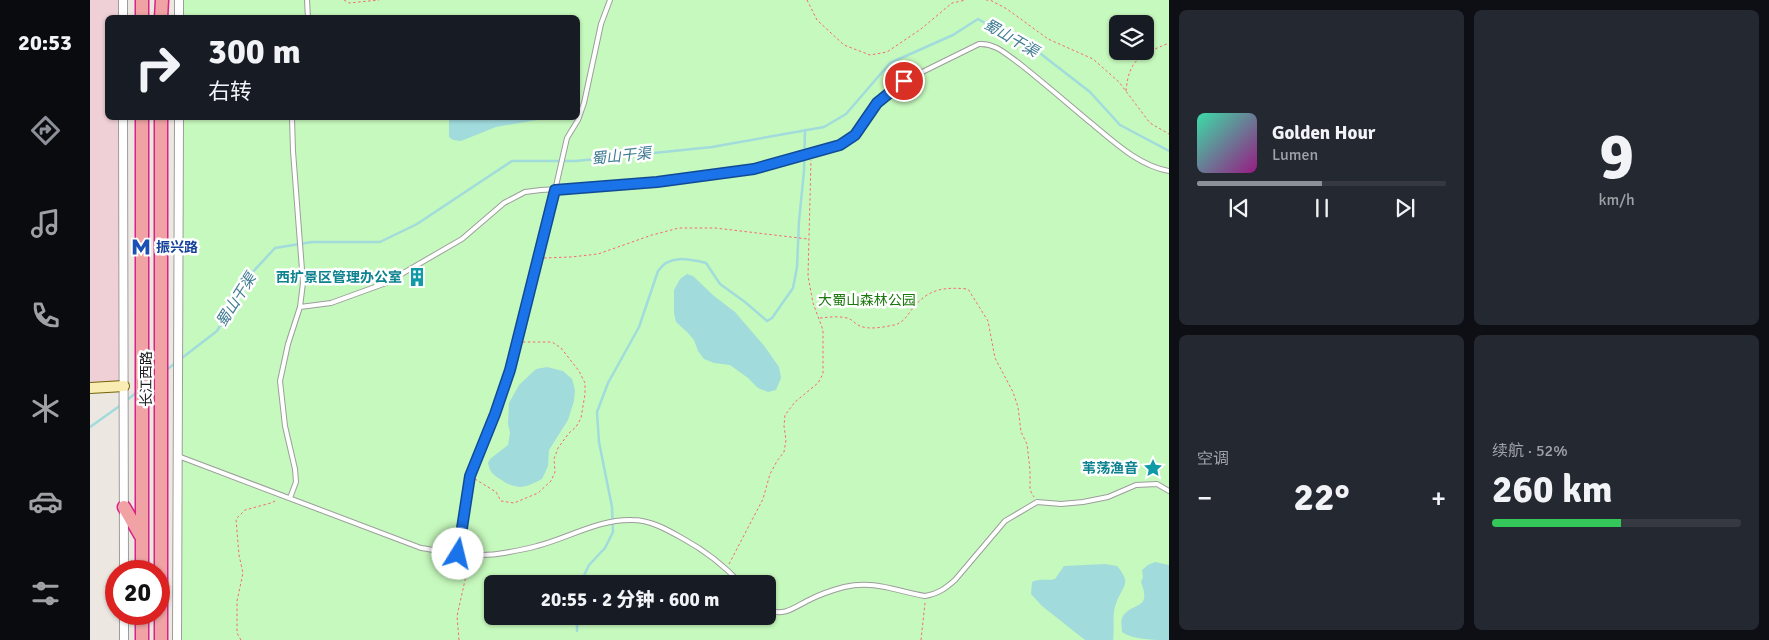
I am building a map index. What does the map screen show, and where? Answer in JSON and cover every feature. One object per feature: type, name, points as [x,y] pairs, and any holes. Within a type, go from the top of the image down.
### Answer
[{"type":"highway","points":[[142,0],[142,15]]},
{"type":"highway","points":[[162,0],[162,15]]},
{"type":"highway","name":"长江西路","points":[[142,120],[142,560]]},
{"type":"highway","name":"长江西路","points":[[160,640],[161,120]]},
{"type":"highway","points":[[124,507],[142,538]]},
{"type":"highway","points":[[142,625],[142,640]]},
{"type":"main road","points":[[90,388],[124,386]]},
{"type":"street","points":[[123,0],[123,15]]},
{"type":"street","points":[[179,0],[179,15]]},
{"type":"street","points":[[123,120],[124,560]]},
{"type":"street","points":[[177,640],[178,120]]},
{"type":"street","points":[[124,625],[124,640]]},
{"type":"lane","points":[[307,0],[308,15]]},
{"type":"lane","points":[[580,114],[601,24],[610,0]]},
{"type":"lane","points":[[300,307],[331,303],[386,284],[462,239],[504,203],[514,197],[533,191],[657,182],[754,169],[848,141],[865,122],[877,103],[904,81],[976,45],[984,44],[998,48],[1114,142],[1144,163],[1169,171]]},
{"type":"lane","points":[[290,498],[296,482],[295,469],[285,426],[280,381],[288,344],[300,307],[303,284],[292,151],[292,120]]},
{"type":"lane","points":[[458,554],[470,476],[495,414],[510,370],[567,138],[578,120]]},
{"type":"lane","points":[[178,456],[421,548],[458,554],[501,554],[537,547],[598,525],[632,520],[663,527],[702,549],[732,575]]},
{"type":"lane","points":[[776,613],[790,611],[812,598],[842,588],[865,584],[925,596],[938,592],[955,580],[1005,521],[1037,502],[1061,504],[1083,502],[1108,497],[1136,485],[1157,484],[1169,491]]},
{"type":"path","points":[[344,0],[349,3],[379,0]]},
{"type":"path","points":[[807,0],[817,20],[844,45],[870,55],[887,52],[921,30],[952,3],[966,0]]},
{"type":"path","points":[[986,0],[990,0],[1007,9],[1048,39],[1093,59],[1119,82],[1150,123],[1169,134]]},
{"type":"path","points":[[1126,92],[1128,75],[1135,62],[1147,51],[1169,43]]},
{"type":"path","points":[[726,569],[763,499],[770,474],[784,452],[786,440],[785,416],[795,402],[818,383],[823,374],[823,330],[813,303],[808,276],[810,153]]},
{"type":"path","points":[[538,258],[598,254],[652,235],[680,228],[715,228],[809,240]]},
{"type":"path","points":[[819,318],[849,318],[860,326],[870,328],[896,325],[905,320],[920,300],[933,291],[968,288],[988,320],[995,358],[1013,392],[1018,407],[1021,432],[1027,444],[1030,490],[1037,502]]},
{"type":"path","points":[[470,476],[496,492],[501,501],[514,503],[538,493],[551,481],[555,472],[554,459],[558,448],[576,427],[581,418],[585,383],[579,371],[561,348],[552,342],[517,342]]},
{"type":"path","points":[[241,640],[237,633],[237,601],[243,574],[239,555],[236,519],[245,510],[271,503],[284,496]]},
{"type":"path","points":[[459,640],[457,616],[471,554]]},
{"type":"path","points":[[921,640],[925,596]]},
{"type":"shaded area","points":[[90,0],[123,0],[123,15],[105,15],[105,120],[123,120],[124,386],[90,388]]},
{"type":"green space","name":"大蜀山森林公园","points":[[179,0],[1169,0],[1169,640],[177,640],[179,120],[580,120],[580,15],[179,15]]},
{"type":"water","points":[[449,120],[537,120],[496,127],[461,141],[453,140],[449,137]]},
{"type":"water","points":[[687,274],[693,276],[714,296],[735,312],[765,347],[779,367],[781,378],[776,390],[768,392],[758,388],[730,365],[714,363],[704,359],[698,351],[694,340],[676,322],[674,313],[674,290],[680,279]]},
{"type":"water","points":[[547,367],[563,371],[572,379],[575,390],[574,401],[568,420],[549,450],[548,466],[542,479],[526,486],[516,487],[494,475],[488,463],[490,459],[508,445],[510,433],[508,424],[509,403],[519,385],[536,369]]},
{"type":"water","points":[[1155,562],[1169,565],[1169,640],[1138,638],[1122,632],[1121,622],[1123,616],[1143,601],[1142,570]]},
{"type":"water","points":[[1105,564],[1117,566],[1123,574],[1125,581],[1114,611],[1113,640],[1085,640],[1042,606],[1031,594],[1032,582],[1055,579],[1064,566]]},
{"type":"building","name":"西扩景区管理办公室","points":[[421,270],[424,282],[413,285],[410,273]]},
{"type":"waterway","name":"蜀山干渠","points":[[165,371],[217,331],[250,275],[275,248],[312,242],[380,242],[417,224],[512,161],[576,161],[712,147],[824,127],[846,114],[890,63],[953,35],[978,19],[1041,54],[1090,92],[1120,125],[1169,151]]},
{"type":"waterway","points":[[584,575],[589,565],[605,548],[613,532],[612,507],[599,442],[597,412],[608,383],[639,327],[658,271],[668,262],[674,260],[686,259],[706,263],[720,284],[767,321],[772,318],[793,288],[797,267],[805,130]]},
{"type":"waterway","name":"蜀山干渠","points":[[146,386],[157,377]]},
{"type":"waterway","name":"蜀山干渠","points":[[126,401],[137,392]]},
{"type":"waterway","name":"蜀山干渠","points":[[90,427],[121,405]]},
{"type":"waterway","points":[[577,625],[577,631]]},
{"type":"place","name":"振兴路","points":[[141,247]]},
{"type":"place","name":"西扩景区管理办公室","points":[[417,277]]},
{"type":"place","name":"苇荡渔音","points":[[1153,468]]},
{"type":"route","points":[[458,554],[470,476],[495,414],[510,370],[555,190],[657,182],[754,169],[840,145],[855,135],[877,103],[904,81]]}]
